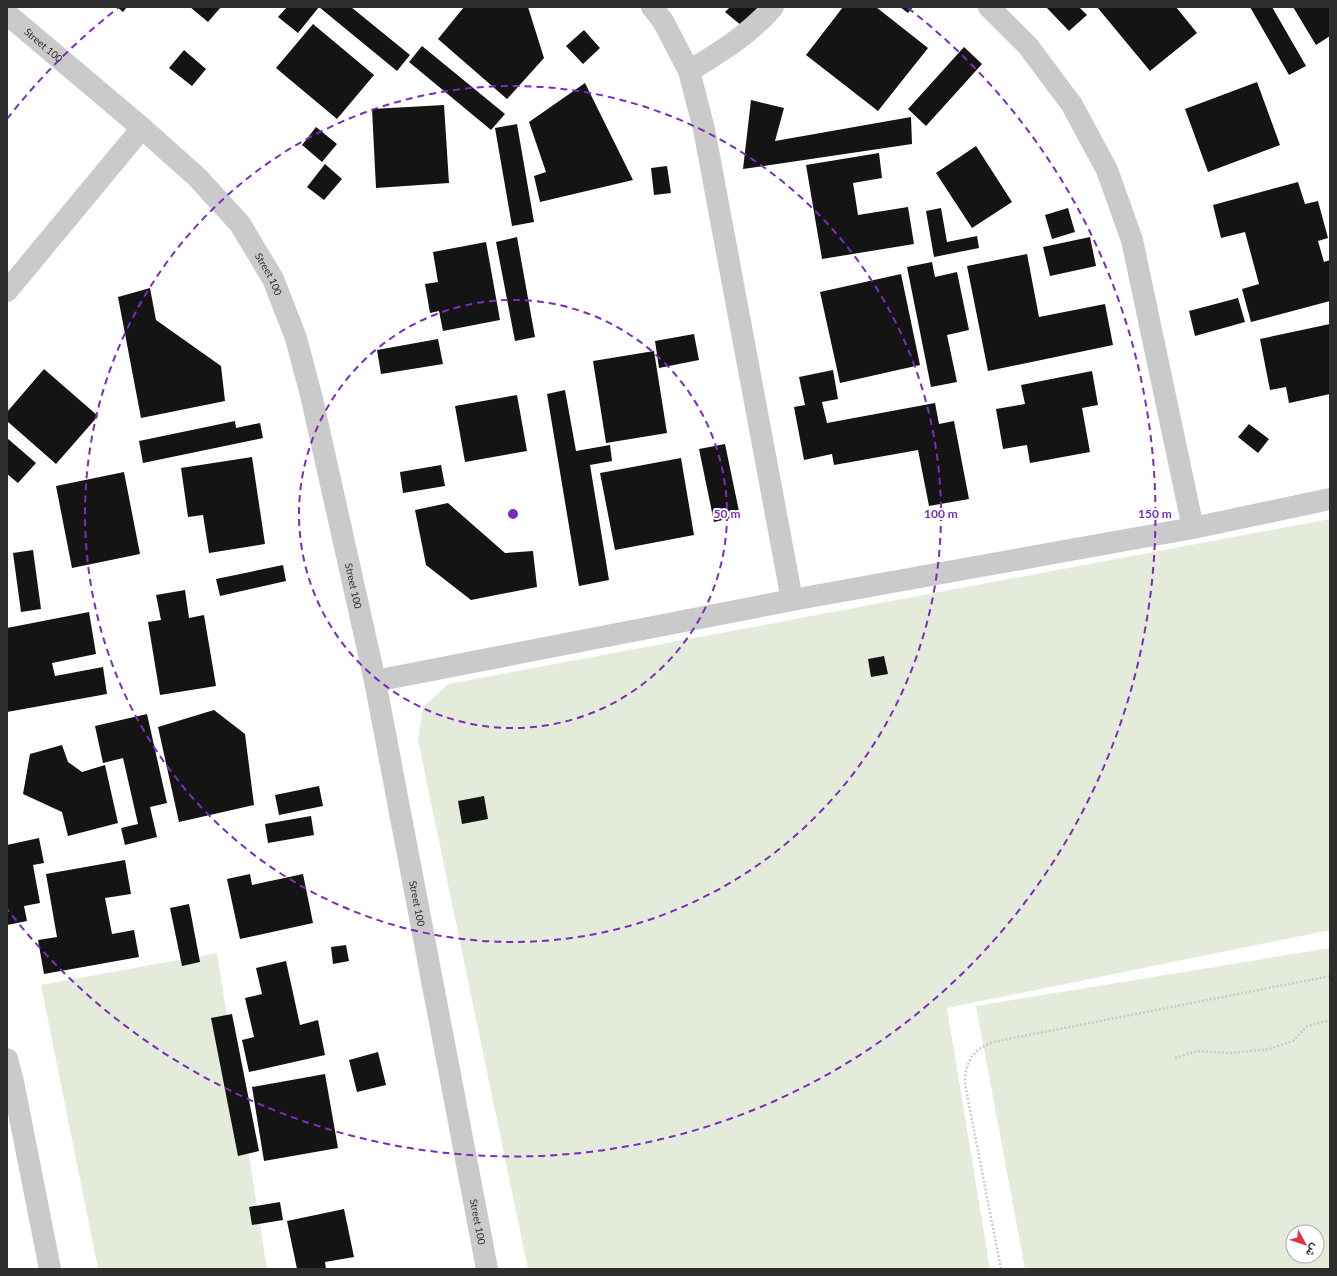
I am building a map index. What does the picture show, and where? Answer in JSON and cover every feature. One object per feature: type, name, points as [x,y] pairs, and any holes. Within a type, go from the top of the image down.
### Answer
[{"type":"street","points":[[652,7],[663,21],[689,71],[704,129],[792,600]]},
{"type":"street","points":[[689,71],[717,55],[743,36],[773,7]]},
{"type":"street","points":[[989,7],[1028,46],[1072,105],[1107,170],[1132,240],[1193,528]]},
{"type":"street","name":"Street 100","points":[[7,14],[142,128],[197,177],[240,224],[273,279],[296,338],[312,399],[375,681],[487,1269]]},
{"type":"street","points":[[7,291],[142,128]]},
{"type":"street","points":[[375,681],[792,600],[1193,528],[1330,499]]},
{"type":"street","points":[[7,1058],[50,1269]]},
{"type":"path","points":[[1001,1269],[965,1084],[965,1073],[968,1062],[974,1053],[982,1046],[992,1042],[1330,976]]},
{"type":"path","points":[[1175,1058],[1197,1051],[1232,1054],[1269,1049],[1293,1041],[1307,1026],[1330,1020]]},
{"type":"green space","points":[[1330,519],[1330,930],[947,1008],[990,1269],[528,1269],[418,740],[423,707],[448,684]]},
{"type":"green space","points":[[1330,948],[1330,1269],[1025,1269],[976,1006]]},
{"type":"green space","points":[[217,953],[267,1269],[98,1269],[41,985]]},
{"type":"building","points":[[117,7],[127,7],[123,12]]},
{"type":"building","points":[[190,7],[221,7],[208,22]]},
{"type":"building","points":[[287,7],[319,7],[298,33],[278,17]]},
{"type":"building","points":[[319,7],[351,7],[410,55],[397,71]]},
{"type":"building","points":[[464,7],[528,7],[544,58],[507,99],[438,39]]},
{"type":"building","points":[[730,7],[759,7],[742,26],[725,12]]},
{"type":"building","points":[[843,7],[876,7],[928,48],[878,111],[806,55]]},
{"type":"building","points":[[900,7],[913,7],[908,13]]},
{"type":"building","points":[[1046,7],[1079,7],[1087,15],[1069,31]]},
{"type":"building","points":[[1097,7],[1176,7],[1197,33],[1150,71]]},
{"type":"building","points":[[1250,7],[1272,7],[1306,66],[1289,75]]},
{"type":"building","points":[[1293,7],[1330,7],[1330,36],[1316,45]]},
{"type":"building","points":[[313,24],[374,75],[337,119],[276,68]]},
{"type":"building","points":[[584,30],[600,48],[583,64],[566,46]]},
{"type":"building","points":[[422,46],[505,114],[491,130],[409,62]]},
{"type":"building","points":[[964,47],[982,64],[926,126],[908,109]]},
{"type":"building","points":[[184,50],[206,69],[192,86],[169,68]]},
{"type":"building","points":[[1257,82],[1280,145],[1208,172],[1185,109]]},
{"type":"building","points":[[585,83],[633,180],[540,202],[534,176],[546,172],[529,122]]},
{"type":"building","points":[[751,100],[784,108],[775,141],[911,117],[912,144],[743,169]]},
{"type":"building","points":[[444,105],[449,183],[376,188],[372,109]]},
{"type":"building","points":[[517,124],[534,222],[512,226],[495,128]]},
{"type":"building","points":[[316,127],[337,144],[322,162],[302,145]]},
{"type":"building","points":[[976,146],[1012,202],[972,228],[936,173]]},
{"type":"building","points":[[879,153],[882,178],[853,183],[858,215],[908,207],[914,244],[822,259],[806,165]]},
{"type":"building","points":[[325,164],[342,179],[324,200],[307,187]]},
{"type":"building","points":[[667,166],[671,193],[654,195],[651,168]]},
{"type":"building","points":[[1298,182],[1305,204],[1318,201],[1328,238],[1318,241],[1324,262],[1330,260],[1330,301],[1251,322],[1242,289],[1259,284],[1245,232],[1221,238],[1213,205]]},
{"type":"building","points":[[941,208],[947,242],[977,236],[979,248],[934,257],[926,211]]},
{"type":"building","points":[[1068,208],[1075,232],[1052,239],[1045,215]]},
{"type":"building","points":[[517,237],[535,337],[515,341],[496,242]]},
{"type":"building","points":[[1090,237],[1096,266],[1050,276],[1043,247]]},
{"type":"building","points":[[486,242],[500,320],[443,331],[439,311],[430,313],[425,284],[438,282],[433,252]]},
{"type":"building","points":[[1027,254],[1039,317],[1105,304],[1113,345],[988,371],[967,266]]},
{"type":"building","points":[[932,262],[935,277],[957,272],[969,330],[947,335],[957,382],[931,387],[907,267]]},
{"type":"building","points":[[901,274],[920,365],[840,383],[820,292]]},
{"type":"building","points":[[150,288],[156,320],[221,366],[225,401],[141,418],[118,297]]},
{"type":"building","points":[[1238,298],[1245,322],[1195,336],[1189,311]]},
{"type":"building","points":[[1330,324],[1330,394],[1289,403],[1286,387],[1270,390],[1260,339]]},
{"type":"building","points":[[694,334],[699,360],[659,368],[655,341]]},
{"type":"building","points":[[438,339],[443,364],[381,374],[377,350]]},
{"type":"building","points":[[654,351],[667,433],[606,443],[593,361]]},
{"type":"building","points":[[44,369],[98,416],[56,464],[7,421],[7,412]]},
{"type":"building","points":[[833,370],[838,399],[822,402],[827,423],[935,403],[939,424],[954,421],[969,499],[929,506],[918,450],[834,465],[832,454],[804,460],[794,407],[805,405],[799,377]]},
{"type":"building","points":[[1092,371],[1098,405],[1082,408],[1090,452],[1030,463],[1027,445],[1003,449],[996,409],[1025,404],[1021,385]]},
{"type":"building","points":[[565,390],[576,451],[610,445],[612,461],[590,465],[609,580],[579,586],[547,394]]},
{"type":"building","points":[[517,395],[527,451],[465,462],[455,406]]},
{"type":"building","points":[[235,421],[236,428],[260,423],[263,438],[143,463],[139,441]]},
{"type":"building","points":[[1249,424],[1269,439],[1258,453],[1238,437]]},
{"type":"building","points":[[7,438],[36,463],[18,483],[7,474]]},
{"type":"building","points":[[725,444],[740,516],[714,522],[699,449]]},
{"type":"building","points":[[252,457],[265,544],[209,553],[203,515],[188,517],[181,468]]},
{"type":"building","points":[[681,458],[694,535],[615,550],[600,473]]},
{"type":"building","points":[[441,465],[445,486],[403,493],[400,472]]},
{"type":"building","points":[[124,472],[140,554],[72,568],[56,486]]},
{"type":"building","points":[[448,503],[505,553],[533,551],[537,587],[471,600],[426,565],[415,510]]},
{"type":"building","points":[[33,550],[41,609],[21,612],[13,553]]},
{"type":"building","points":[[283,565],[286,581],[220,596],[216,579]]},
{"type":"building","points":[[185,590],[189,618],[204,615],[216,686],[160,695],[148,622],[161,620],[156,595]]},
{"type":"building","points":[[89,612],[96,654],[52,663],[55,676],[103,667],[107,694],[7,712],[7,628]]},
{"type":"building","points":[[884,656],[888,674],[871,677],[868,659]]},
{"type":"building","points":[[214,710],[245,734],[254,805],[179,822],[158,727]]},
{"type":"building","points":[[147,714],[167,803],[150,807],[157,837],[125,845],[121,828],[138,824],[123,758],[103,763],[95,726]]},
{"type":"building","points":[[62,745],[68,762],[82,772],[105,765],[118,823],[68,836],[62,812],[23,794],[30,754]]},
{"type":"building","points":[[319,786],[323,806],[279,815],[275,795]]},
{"type":"building","points":[[484,796],[488,819],[462,824],[458,801]]},
{"type":"building","points":[[311,816],[314,835],[268,843],[265,824]]},
{"type":"building","points":[[39,838],[44,863],[33,865],[40,903],[24,906],[27,921],[7,925],[7,845]]},
{"type":"building","points":[[125,860],[131,894],[105,898],[112,934],[134,930],[139,957],[44,974],[38,940],[57,937],[46,874]]},
{"type":"building","points":[[250,874],[252,885],[303,874],[313,923],[240,939],[227,879]]},
{"type":"building","points":[[189,904],[200,962],[182,966],[170,908]]},
{"type":"building","points":[[346,945],[349,961],[333,964],[331,947]]},
{"type":"building","points":[[286,961],[300,1025],[318,1020],[325,1055],[249,1072],[242,1040],[254,1037],[245,998],[262,994],[256,968]]},
{"type":"building","points":[[232,1014],[259,1151],[238,1156],[211,1018]]},
{"type":"building","points":[[378,1052],[386,1085],[357,1092],[349,1060]]},
{"type":"building","points":[[325,1074],[338,1148],[264,1161],[252,1087]]},
{"type":"building","points":[[280,1202],[283,1220],[252,1225],[249,1207]]},
{"type":"building","points":[[344,1209],[354,1257],[325,1262],[326,1269],[297,1269],[287,1221]]}]
